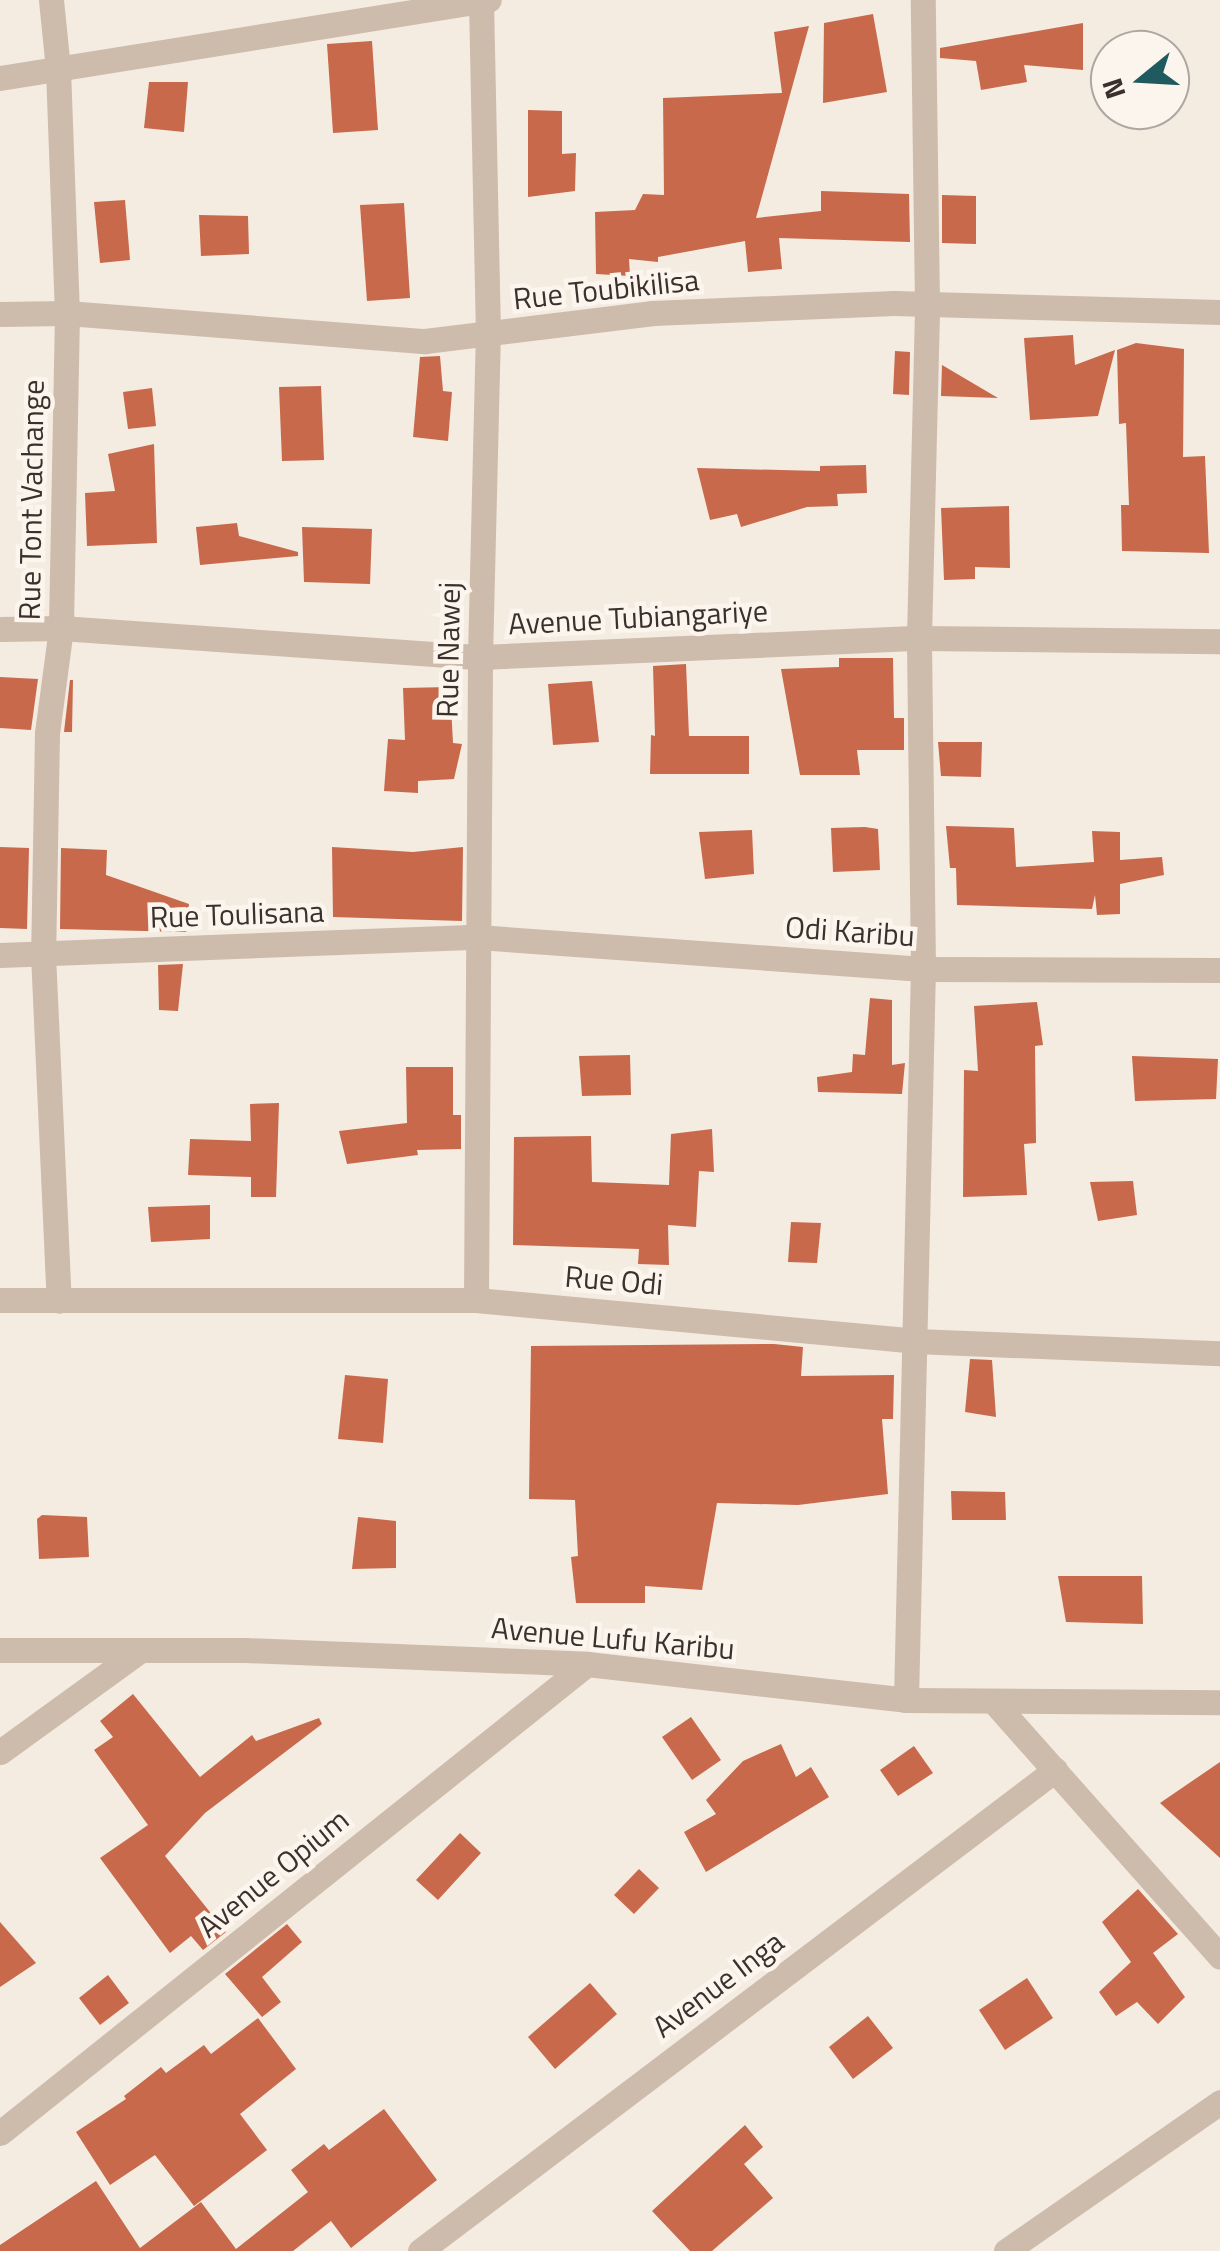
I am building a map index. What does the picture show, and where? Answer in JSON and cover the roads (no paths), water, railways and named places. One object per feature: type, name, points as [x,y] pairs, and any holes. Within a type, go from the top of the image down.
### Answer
[{"type":"street","name":"Rue Tont Vachange","points":[[50,0],[58,69],[67,313],[62,628],[47,734],[43,954],[59,1301]]},
{"type":"street","points":[[0,78],[489,0]]},
{"type":"street","points":[[906,1700],[923,969],[919,638],[927,304],[923,0]]},
{"type":"street","name":"Rue Nawej","points":[[476,1300],[480,657],[488,335],[482,1]]},
{"type":"street","name":"Rue Toubikilisa","points":[[0,314],[67,313],[425,340],[653,312],[927,304],[1220,312]]},
{"type":"street","name":"Avenue Tubiangariye","points":[[0,629],[62,628],[480,657],[919,638],[1220,641]]},
{"type":"street","name":"Rue Toulisana","points":[[0,955],[477,938]]},
{"type":"street","name":"Odi Karibu","points":[[477,938],[923,969],[1220,970]]},
{"type":"street","name":"Rue Odi","points":[[0,1300],[476,1300],[916,1341],[1220,1353]]},
{"type":"street","name":"Avenue Lufu Karibu","points":[[0,1650],[246,1650],[587,1664],[906,1700],[1220,1702]]},
{"type":"street","points":[[0,1752],[137,1653]]},
{"type":"street","name":"Avenue Opium","points":[[0,2133],[587,1664]]},
{"type":"street","points":[[993,1700],[1220,1957]]},
{"type":"street","name":"Avenue Inga","points":[[420,2251],[1055,1770]]},
{"type":"street","points":[[1006,2251],[1220,2102]]}]
